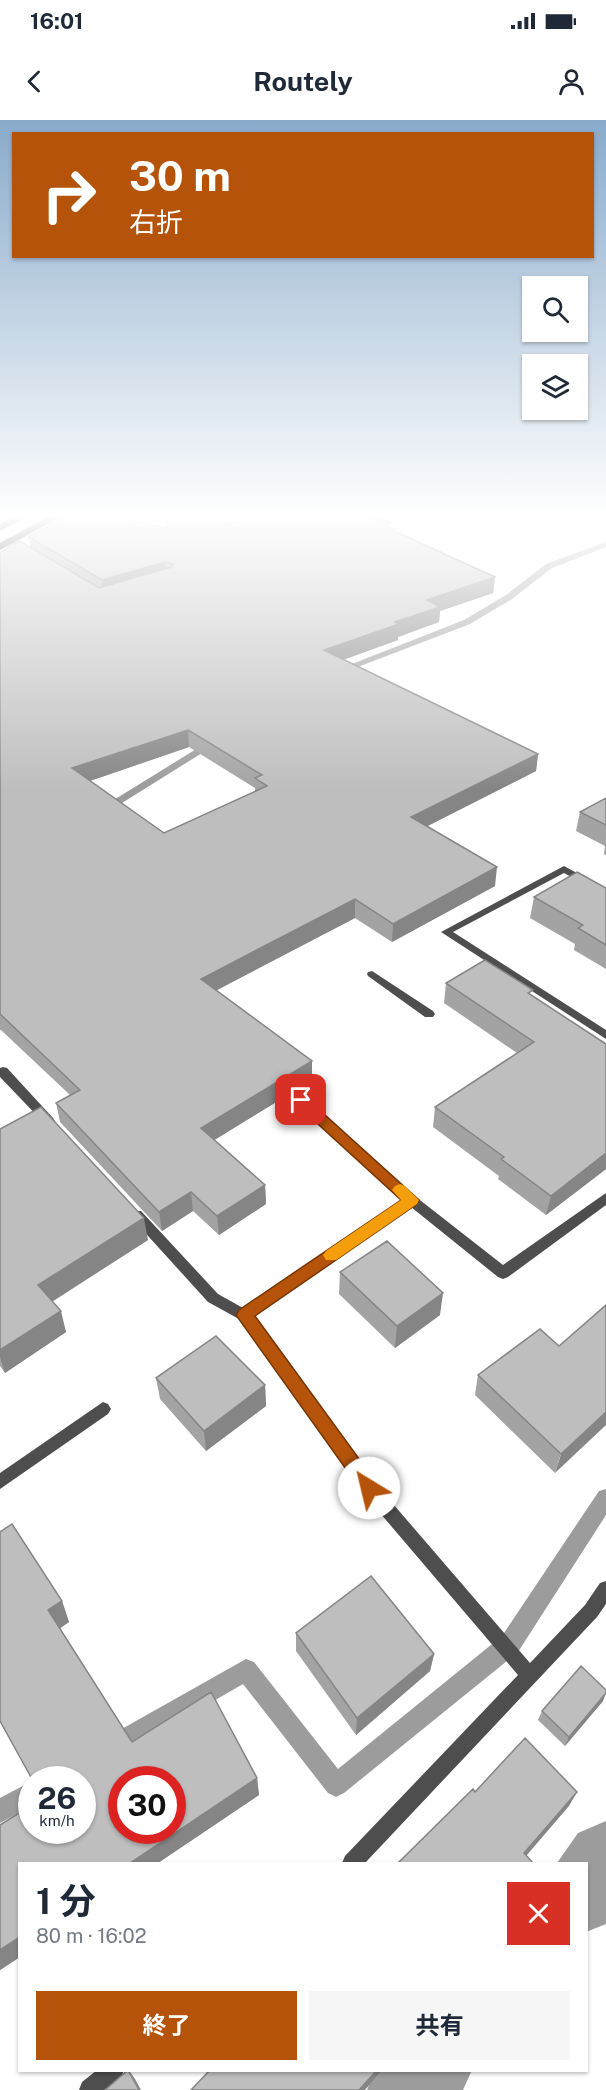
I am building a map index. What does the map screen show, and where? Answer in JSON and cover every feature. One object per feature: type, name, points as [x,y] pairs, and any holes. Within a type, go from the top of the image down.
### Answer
[{"type":"street","points":[[606,893],[564,869],[447,932],[606,1035]]},
{"type":"street","points":[[372,974],[429,1014]]},
{"type":"street","points":[[0,1073],[3,1071],[59,1132]]},
{"type":"street","points":[[301,1100],[411,1200],[503,1273],[606,1198]]},
{"type":"street","points":[[244,1315],[411,1200]]},
{"type":"street","points":[[124,1202],[213,1298],[244,1315],[369,1488],[530,1676]]},
{"type":"street","points":[[0,1482],[103,1410]]},
{"type":"street","points":[[353,1862],[591,1611],[606,1589]]},
{"type":"street","points":[[90,2090],[111,2072]]},
{"type":"building","points":[[0,606],[440,607],[324,650],[538,754],[411,817],[497,867],[393,924],[355,899],[201,979],[312,1061],[201,1128],[265,1185],[217,1216],[191,1192],[159,1212],[56,1103],[80,1090],[0,1014]],"holes":[[[188,730],[262,775],[255,778],[267,786],[164,833],[72,768]]]},
{"type":"building","points":[[606,798],[606,825],[580,812]]},
{"type":"building","points":[[577,872],[606,888],[606,945],[578,928],[583,925],[534,897]]},
{"type":"building","points":[[485,960],[533,990],[528,993],[606,1044],[606,1153],[551,1196],[501,1159],[504,1157],[435,1107],[534,1042],[446,983]]},
{"type":"building","points":[[41,1107],[144,1218],[38,1285],[61,1311],[0,1350],[0,1129]]},
{"type":"building","points":[[387,1241],[443,1293],[397,1326],[340,1272]]},
{"type":"building","points":[[606,1305],[606,1412],[561,1454],[478,1375],[540,1329],[559,1346]]},
{"type":"building","points":[[216,1336],[265,1385],[204,1431],[156,1378]]},
{"type":"building","points":[[12,1524],[62,1601],[48,1610],[132,1742],[211,1692],[257,1778],[186,1826],[186,1766],[108,1766],[108,1844],[158,1844],[131,1862],[18,1862],[18,1938],[0,1950],[0,1825],[18,1814],[18,1844],[96,1844],[96,1766],[25,1766],[0,1721],[0,1532]]},
{"type":"building","points":[[371,1576],[434,1654],[357,1718],[296,1633]]},
{"type":"building","points":[[581,1666],[606,1690],[606,1693],[569,1737],[542,1711]]},
{"type":"building","points":[[525,1738],[577,1792],[524,1853],[532,1862],[399,1862],[473,1789],[475,1792]]},
{"type":"building","points":[[126,2072],[129,2072],[139,2090],[105,2090]]},
{"type":"building","points":[[208,2072],[375,2072],[359,2090],[191,2090]]},
{"type":"waterway","points":[[334,673],[467,622],[494,606]]},
{"type":"waterway","points":[[102,811],[214,741]]},
{"type":"waterway","points":[[112,1747],[246,1670],[336,1785],[510,1644],[606,1498]]},
{"type":"waterway","points":[[0,1811],[18,1801]]},
{"type":"waterway","points":[[588,1888],[606,1861]]},
{"type":"waterway","points":[[412,2090],[426,2072]]},
{"type":"slow traffic","points":[[331,1255],[411,1200],[400,1190]]},
{"type":"route","points":[[301,1100],[411,1200],[244,1315],[369,1488]]}]
